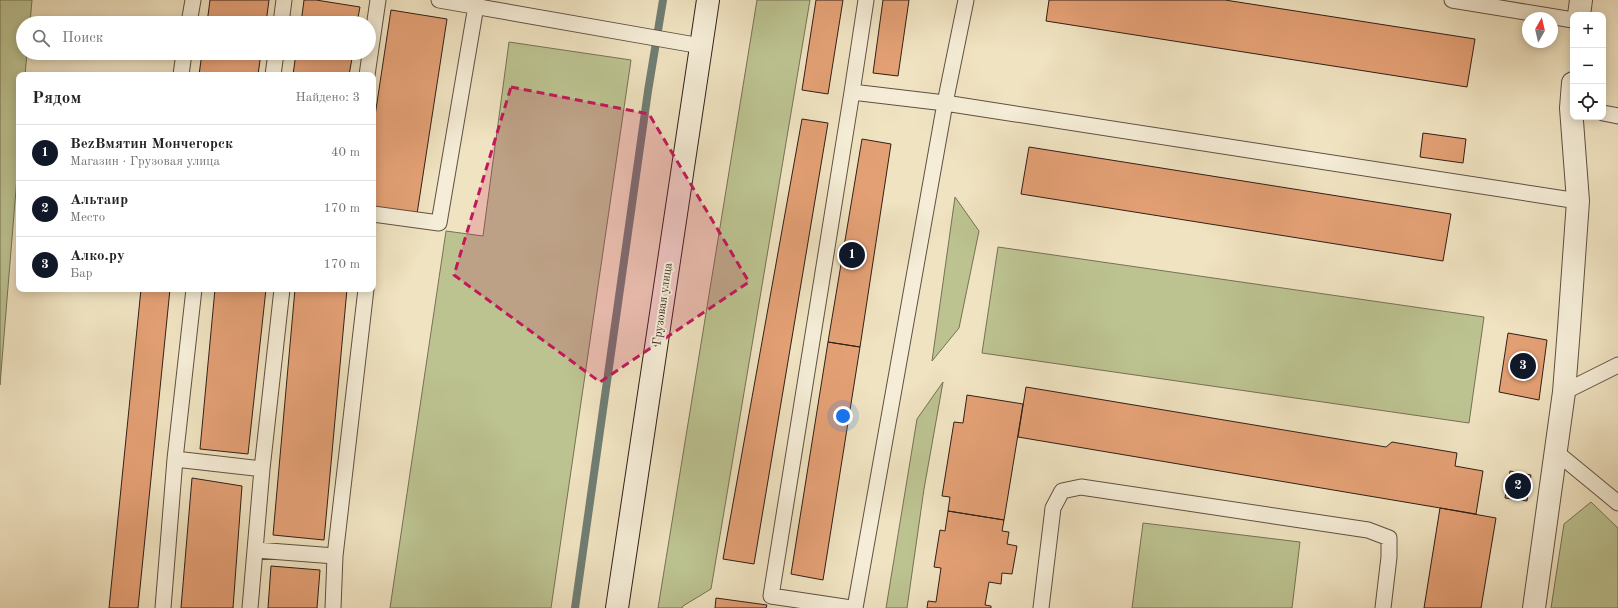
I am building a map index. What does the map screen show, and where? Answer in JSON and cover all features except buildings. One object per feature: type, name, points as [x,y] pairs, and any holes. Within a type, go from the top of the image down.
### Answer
[{"type":"main road","name":"Грузовая улица","points":[[617,608],[708,0]]},
{"type":"main road","points":[[1579,12],[1581,0]]},
{"type":"main road","points":[[1534,608],[1564,392],[1578,201],[1573,120]]},
{"type":"lane","points":[[190,16],[193,0]]},
{"type":"lane","points":[[282,16],[284,0]]},
{"type":"lane","points":[[376,16],[378,0]]},
{"type":"lane","points":[[439,0],[476,3],[700,46]]},
{"type":"lane","points":[[851,608],[771,596],[866,0]]},
{"type":"lane","points":[[855,608],[945,103],[966,0]]},
{"type":"lane","points":[[1452,0],[1570,20]]},
{"type":"lane","points":[[376,214],[439,223],[476,3]]},
{"type":"lane","points":[[181,72],[183,60]]},
{"type":"lane","points":[[273,72],[275,60]]},
{"type":"lane","points":[[367,72],[369,60]]},
{"type":"lane","points":[[852,92],[945,103],[1578,201]]},
{"type":"lane","points":[[1606,114],[1618,116]]},
{"type":"lane","points":[[163,608],[175,459],[194,292]]},
{"type":"lane","points":[[250,608],[262,469],[282,292]]},
{"type":"lane","points":[[333,608],[335,556],[366,292]]},
{"type":"lane","points":[[1564,392],[1618,365]]},
{"type":"lane","points":[[1556,452],[1618,503]]},
{"type":"lane","points":[[175,459],[262,469]]},
{"type":"lane","points":[[1041,608],[1053,508],[1062,490],[1081,487],[1375,532],[1389,538],[1389,557],[1383,608]]},
{"type":"lane","points":[[256,550],[335,556]]},
{"type":"highlighted area","points":[[511,87],[649,114],[749,282],[600,382],[454,275]]},
{"type":"green space","points":[[0,0],[32,0],[31,16],[16,16],[16,60],[26,60],[25,72],[16,72],[16,190],[0,385]]},
{"type":"green space","points":[[757,0],[810,0],[711,589],[682,608],[658,608]]},
{"type":"green space","points":[[509,42],[631,60],[551,608],[390,608],[446,231],[483,236]]},
{"type":"green space","points":[[955,197],[979,231],[959,328],[932,361]]},
{"type":"green space","points":[[998,247],[1484,317],[1469,423],[982,353]]},
{"type":"green space","points":[[943,382],[924,489],[907,608],[886,608],[917,419]]},
{"type":"green space","points":[[1591,502],[1618,528],[1618,608],[1551,608],[1564,524]]},
{"type":"green space","points":[[1143,523],[1300,542],[1292,608],[1132,608]]},
{"type":"waterway","points":[[575,608],[648,91],[663,0]]},
{"type":"place","name":"BezВмятин Мончегорск","points":[[852,255]]},
{"type":"place","name":"Алко.ру","points":[[1523,366]]},
{"type":"place","name":"Альтаир","points":[[1518,486]]}]
